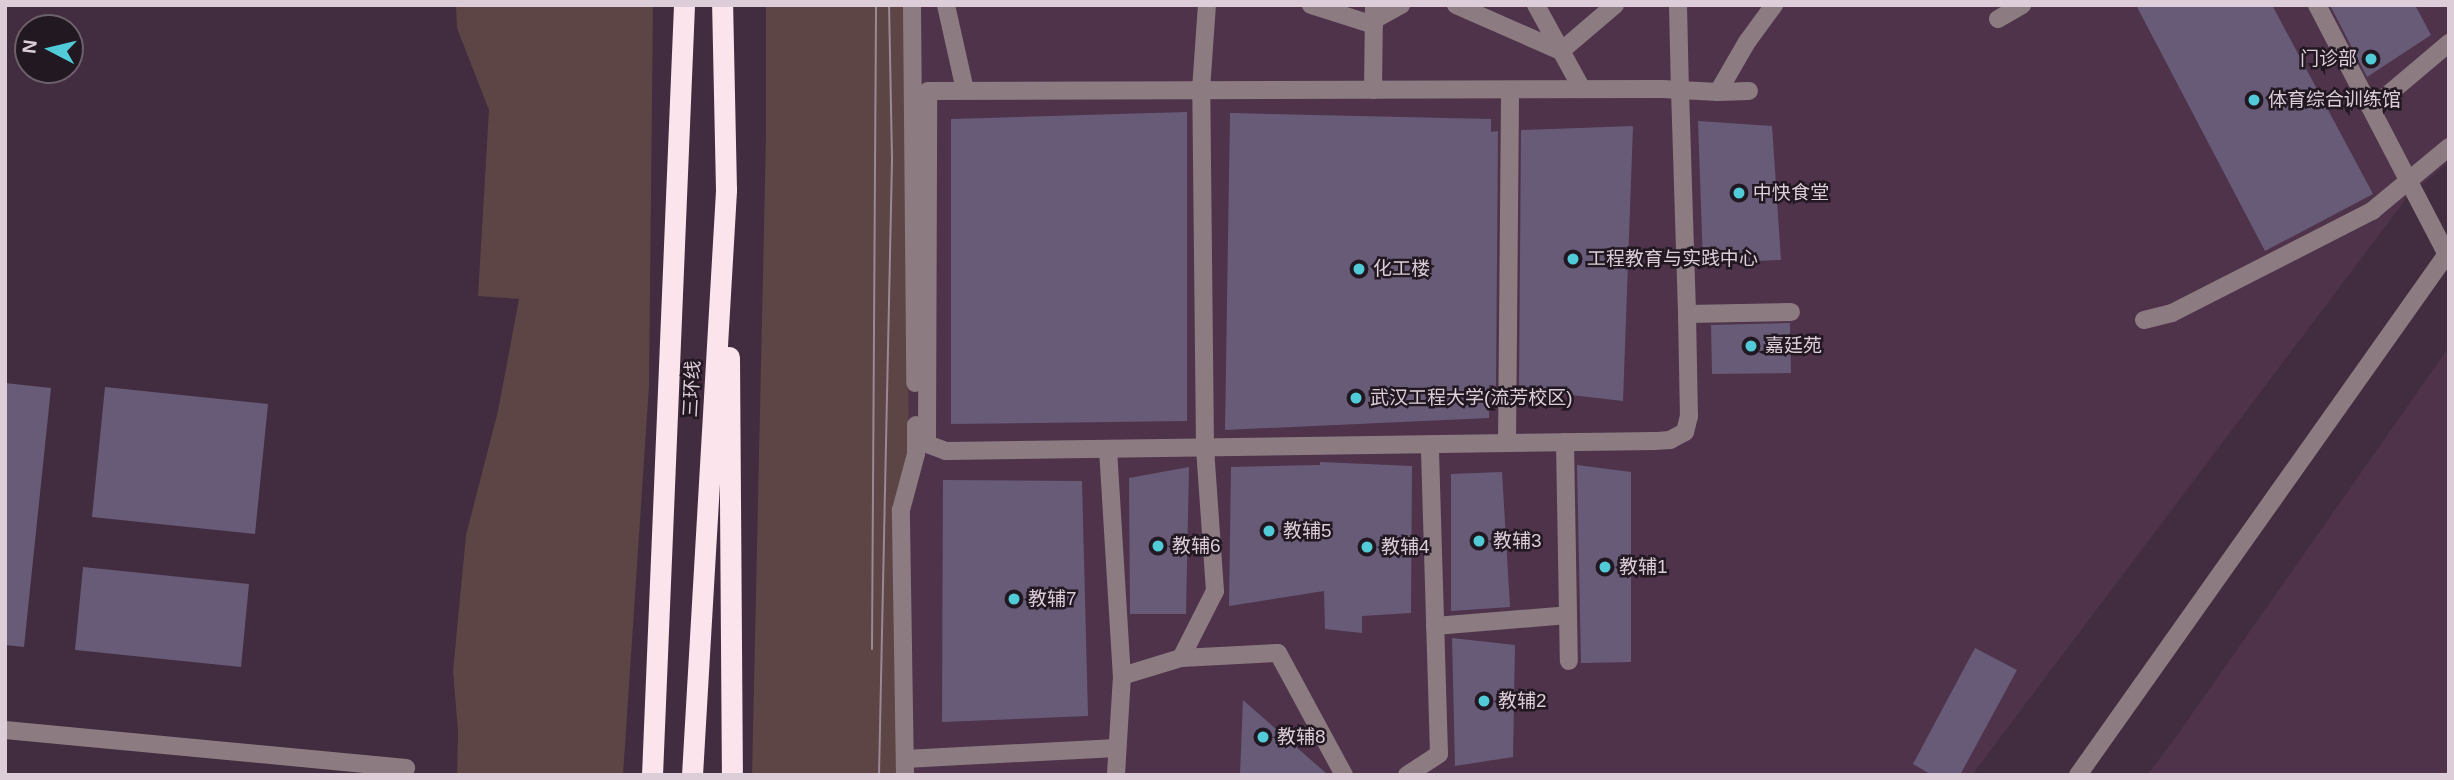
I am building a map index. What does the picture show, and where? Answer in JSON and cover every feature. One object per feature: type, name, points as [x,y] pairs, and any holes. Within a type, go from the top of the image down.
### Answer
[{"type":"highway","name":"三环线","points":[[652,775],[684,5]]},
{"type":"highway","name":"三环线","points":[[692,775],[726,190],[722,5]]},
{"type":"highway","points":[[726,190],[732,546],[732,775]]},
{"type":"highway","points":[[646,775],[655,727]]},
{"type":"street","points":[[912,5],[916,454],[901,510],[905,767],[1117,748]]},
{"type":"street","points":[[946,5],[965,90]]},
{"type":"street","points":[[1181,658],[1215,591],[1205,447],[1200,90],[1207,5]]},
{"type":"street","points":[[1311,5],[1374,17],[1401,5]]},
{"type":"street","points":[[1456,5],[1561,51]]},
{"type":"street","points":[[1536,5],[1582,89]]},
{"type":"street","points":[[1561,51],[1615,5]]},
{"type":"street","points":[[1678,5],[1680,90],[1687,314],[1689,416],[1685,432],[1670,440],[1507,443],[946,451],[927,444],[928,90],[1582,89],[1680,90],[1718,92],[1749,91]]},
{"type":"street","points":[[1718,92],[1747,42],[1774,5]]},
{"type":"street","points":[[1998,19],[2022,5]]},
{"type":"street","points":[[2078,775],[2448,254],[2317,5]]},
{"type":"street","points":[[1373,90],[1374,17]]},
{"type":"street","points":[[2372,108],[2449,43]]},
{"type":"street","points":[[1507,443],[1510,90]]},
{"type":"street","points":[[2144,320],[2172,313],[2372,211],[2449,147]]},
{"type":"street","points":[[1687,314],[1790,312]]},
{"type":"street","points":[[1565,442],[1569,661]]},
{"type":"street","points":[[1407,775],[1438,754],[1430,444]]},
{"type":"street","points":[[1108,449],[1122,677],[1116,775]]},
{"type":"street","points":[[1435,626],[1568,615]]},
{"type":"street","points":[[1122,677],[1181,658],[1278,653],[1345,775]]},
{"type":"street","points":[[5,730],[406,768]]},
{"type":"shaded area","points":[[456,5],[653,5],[649,386],[623,775],[457,775],[458,732],[453,671],[466,535],[498,411],[519,299],[478,296],[489,110],[457,28]]},
{"type":"shaded area","points":[[766,5],[905,5],[912,775],[752,775],[766,135]]},
{"type":"shaded area","name":"武汉工程大学(流芳校区)","points":[[905,5],[2449,5],[2449,162],[2409,195],[1972,775],[912,775]]},
{"type":"shaded area","points":[[2449,347],[2449,775],[2147,775],[2173,741]]},
{"type":"building","name":"体育综合训练馆","points":[[2136,5],[2272,5],[2373,194],[2265,251]]},
{"type":"building","name":"门诊部","points":[[2330,5],[2415,5],[2431,35],[2367,77]]},
{"type":"building","points":[[1187,112],[1187,421],[951,424],[951,119]]},
{"type":"building","name":"化工楼","points":[[1230,113],[1491,119],[1491,132],[1498,131],[1496,386],[1489,385],[1489,418],[1225,430]]},
{"type":"building","name":"中快食堂","points":[[1698,121],[1772,126],[1781,260],[1703,263]]},
{"type":"building","name":"工程教育与实践中心","points":[[1633,126],[1623,401],[1519,389],[1521,130]]},
{"type":"building","name":"嘉廷苑","points":[[1790,323],[1791,373],[1712,374],[1711,325]]},
{"type":"building","points":[[5,383],[51,388],[24,647],[5,645]]},
{"type":"building","points":[[105,387],[268,404],[255,534],[92,517]]},
{"type":"building","points":[[1320,462],[1412,466],[1411,613],[1362,616],[1362,633],[1325,629],[1324,591],[1229,606],[1231,467],[1320,465]]},
{"type":"building","name":"教辅1","points":[[1577,465],[1631,472],[1631,662],[1581,663]]},
{"type":"building","name":"教辅6","points":[[1189,467],[1186,614],[1130,614],[1129,478]]},
{"type":"building","name":"教辅3","points":[[1502,472],[1510,607],[1451,611],[1451,474]]},
{"type":"building","name":"教辅7","points":[[943,480],[1082,481],[1088,716],[942,722]]},
{"type":"building","points":[[83,567],[249,584],[241,667],[75,650]]},
{"type":"building","name":"教辅2","points":[[1452,638],[1515,645],[1513,757],[1455,766]]},
{"type":"building","points":[[1975,648],[2017,670],[1960,775],[1932,775],[1913,764]]},
{"type":"building","name":"教辅8","points":[[1243,700],[1328,775],[1240,775]]},
{"type":"tram line","points":[[872,649],[876,5]]},
{"type":"tram line","points":[[879,775],[892,159],[889,5]]},
{"type":"place","name":"门诊部","points":[[2371,59]]},
{"type":"place","name":"体育综合训练馆","points":[[2254,100]]},
{"type":"place","name":"中快食堂","points":[[1739,193]]},
{"type":"place","name":"工程教育与实践中心","points":[[1573,259]]},
{"type":"place","name":"化工楼","points":[[1359,269]]},
{"type":"place","name":"嘉廷苑","points":[[1751,346]]},
{"type":"place","name":"武汉工程大学(流芳校区)","points":[[1356,398]]},
{"type":"place","name":"教辅5","points":[[1269,531]]},
{"type":"place","name":"教辅3","points":[[1479,541]]},
{"type":"place","name":"教辅6","points":[[1158,546]]},
{"type":"place","name":"教辅4","points":[[1367,547]]},
{"type":"place","name":"教辅1","points":[[1605,567]]},
{"type":"place","name":"教辅7","points":[[1014,599]]},
{"type":"place","name":"教辅2","points":[[1484,701]]},
{"type":"place","name":"教辅8","points":[[1263,737]]}]
